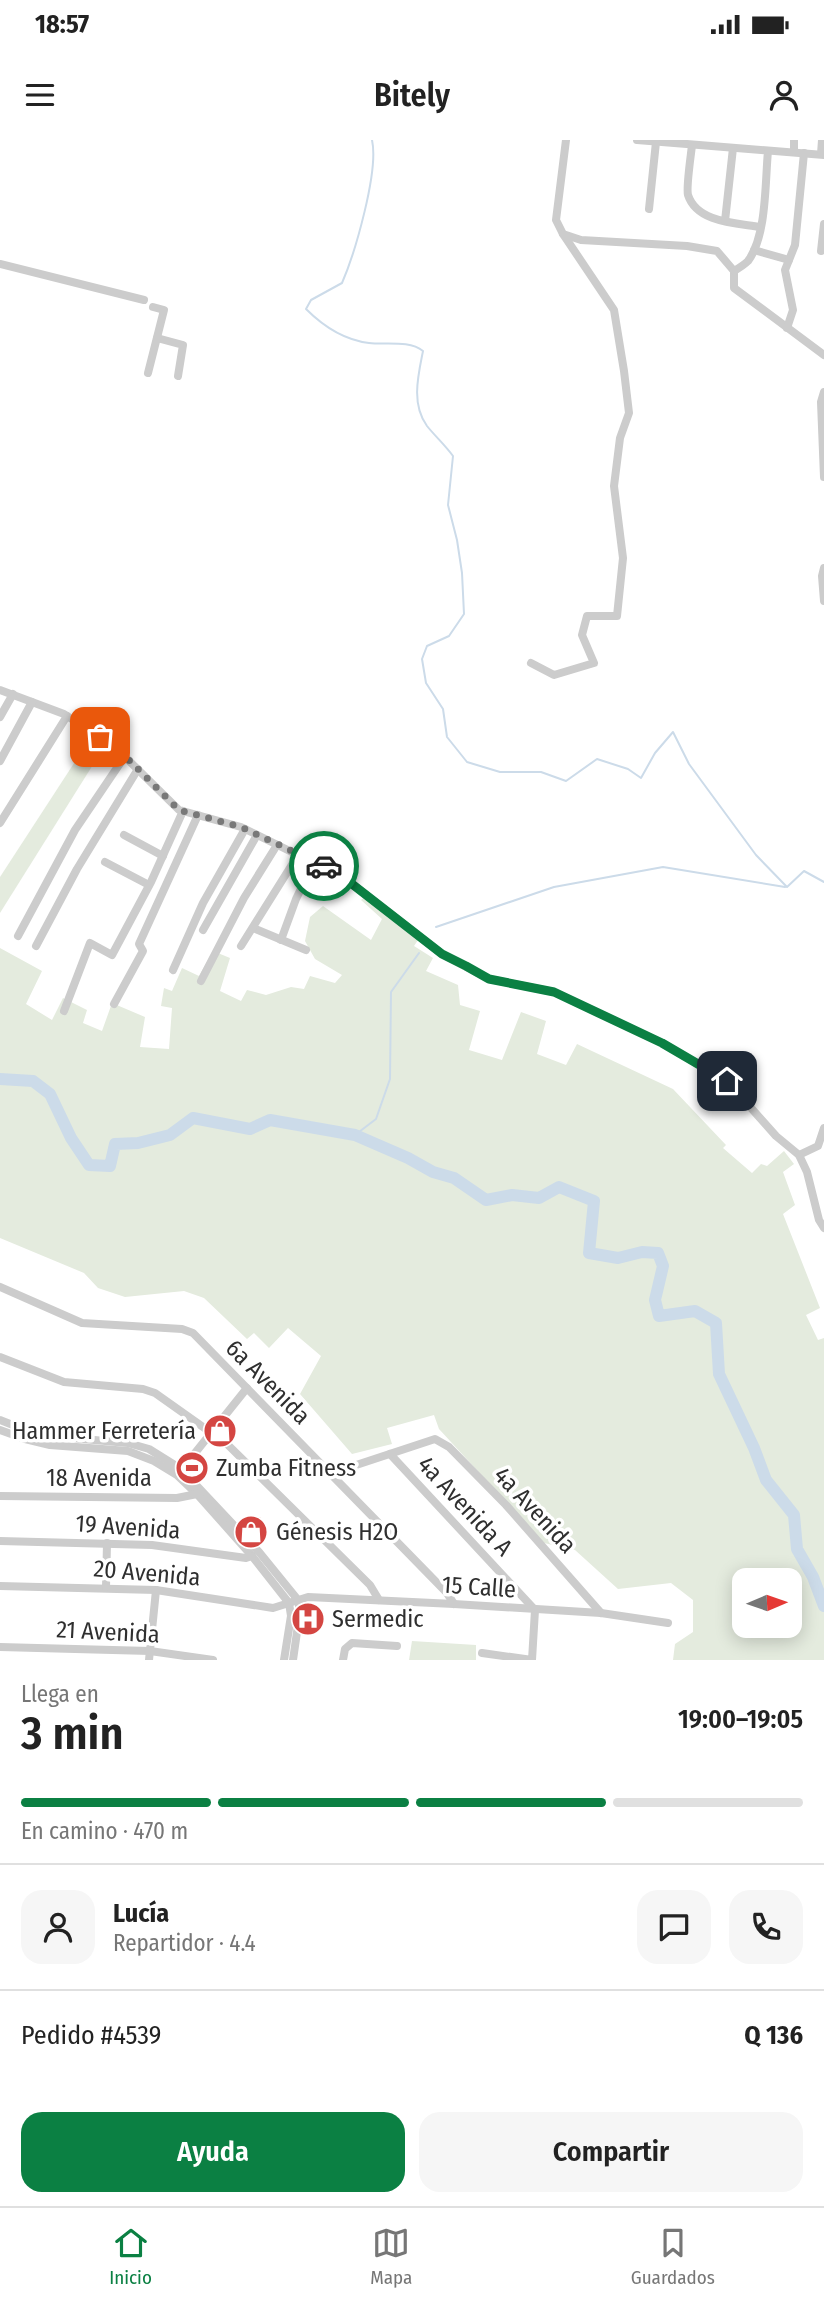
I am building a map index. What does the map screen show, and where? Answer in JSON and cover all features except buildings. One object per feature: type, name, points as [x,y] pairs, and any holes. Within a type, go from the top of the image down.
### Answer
[{"type":"street","points":[[531,663],[554,675],[594,663],[582,635],[587,616],[617,616],[623,558],[614,479],[620,438],[629,413],[614,310],[556,220],[566,140]]},
{"type":"street","points":[[637,140],[692,145],[718,143],[733,148],[822,155],[822,140]]},
{"type":"street","points":[[734,271],[746,264],[754,250],[760,228],[764,150],[762,140]]},
{"type":"street","points":[[794,140],[794,152]]},
{"type":"street","points":[[649,209],[656,142]]},
{"type":"street","points":[[692,145],[688,194],[699,210],[714,219],[760,228]]},
{"type":"street","points":[[725,220],[733,148]]},
{"type":"street","points":[[787,328],[793,310],[785,270],[795,245],[804,153]]},
{"type":"street","points":[[821,251],[824,224]]},
{"type":"street","points":[[563,234],[581,240],[687,246],[717,251],[734,271],[734,288],[824,355]]},
{"type":"street","points":[[754,250],[789,260]]},
{"type":"street","points":[[0,264],[144,300]]},
{"type":"street","points":[[148,373],[164,310],[153,307]]},
{"type":"street","points":[[157,338],[183,345],[178,376]]},
{"type":"street","points":[[824,393],[821,402],[824,477]]},
{"type":"street","points":[[824,568],[824,601]]},
{"type":"street","points":[[0,690],[67,716],[117,748],[179,810],[245,829],[334,870],[442,954],[489,979],[554,992],[662,1043],[727,1081],[776,1136],[799,1155],[807,1172],[819,1220],[823,1225]]},
{"type":"street","points":[[0,717],[13,694]]},
{"type":"street","points":[[0,761],[32,702]]},
{"type":"street","points":[[0,824],[67,716]]},
{"type":"street","points":[[18,936],[75,830],[125,756]]},
{"type":"street","points":[[36,946],[77,869],[138,769]]},
{"type":"street","points":[[64,1011],[90,943],[112,955],[149,885],[183,811]]},
{"type":"street","points":[[114,1004],[143,951],[139,944],[198,815]]},
{"type":"street","points":[[173,970],[203,903],[245,829]]},
{"type":"street","points":[[124,835],[163,856]]},
{"type":"street","points":[[203,930],[257,835]]},
{"type":"street","points":[[201,981],[244,898],[276,845]]},
{"type":"street","points":[[241,946],[298,855]]},
{"type":"street","points":[[105,862],[149,885]]},
{"type":"street","points":[[281,940],[296,899],[314,862]]},
{"type":"street","points":[[253,928],[306,950]]},
{"type":"street","points":[[799,1155],[818,1146],[824,1128]]},
{"type":"street","name":"6a Avenida","points":[[0,1287],[82,1323],[182,1329],[193,1333],[332,1473],[447,1593],[454,1604]]},
{"type":"street","points":[[0,1357],[64,1382],[143,1389],[156,1393],[227,1444],[370,1585],[379,1600]]},
{"type":"street","points":[[179,1472],[247,1388]]},
{"type":"street","points":[[0,1420],[38,1436],[128,1443],[149,1449],[179,1472],[259,1552],[298,1600],[300,1611],[293,1660]]},
{"type":"street","points":[[0,1430],[50,1446],[128,1451],[179,1472],[289,1603],[291,1616],[284,1660]]},
{"type":"street","name":"4a Avenida","points":[[390,1454],[435,1439],[449,1447],[506,1505],[601,1613]]},
{"type":"street","points":[[332,1473],[390,1454]]},
{"type":"street","name":"4a Avenida A","points":[[390,1454],[535,1610]]},
{"type":"street","name":"18 Avenida","points":[[0,1496],[177,1497],[197,1494]]},
{"type":"street","name":"19 Avenida","points":[[0,1541],[152,1545],[246,1558],[252,1556]]},
{"type":"street","points":[[106,1587],[107,1543]]},
{"type":"street","name":"20 Avenida","points":[[0,1586],[156,1590],[273,1608],[289,1603]]},
{"type":"street","points":[[150,1655],[156,1590]]},
{"type":"street","name":"15 Calle","points":[[289,1603],[309,1597],[379,1600],[601,1613],[668,1623]]},
{"type":"street","points":[[482,1653],[532,1660],[535,1610]]},
{"type":"street","points":[[343,1660],[345,1649],[352,1643],[397,1646]]},
{"type":"street","name":"21 Avenida","points":[[0,1647],[213,1660]]},
{"type":"shaded area","points":[[93,734],[106,744],[0,913],[0,877]]},
{"type":"shaded area","points":[[369,893],[422,934],[414,946],[433,958],[426,971],[458,985],[460,1005],[480,1011],[469,1050],[502,1060],[521,1012],[546,1021],[537,1054],[566,1065],[577,1044],[673,1089],[726,1145],[723,1148],[752,1173],[761,1164],[767,1166],[784,1151],[794,1164],[783,1172],[795,1205],[783,1214],[820,1308],[806,1315],[818,1340],[824,1338],[824,1660],[673,1660],[675,1644],[693,1632],[693,1600],[671,1583],[618,1589],[575,1550],[544,1543],[439,1429],[434,1415],[387,1428],[392,1444],[352,1454],[300,1394],[321,1356],[288,1328],[269,1348],[254,1333],[247,1339],[204,1298],[184,1291],[125,1297],[98,1288],[84,1273],[0,1238],[0,948],[42,971],[26,1004],[52,1020],[63,998],[87,1010],[83,1023],[102,1031],[112,1003],[145,1017],[140,1047],[169,1049],[172,1008],[161,1006],[164,988],[172,991],[182,968],[199,976],[213,951],[230,958],[220,991],[241,1001],[247,990],[266,995],[291,987],[304,989],[310,976],[335,983],[342,975],[315,959],[305,941],[310,917],[323,906],[371,940],[382,919],[361,900]]},
{"type":"shaded area","points":[[412,1641],[476,1645],[476,1660],[409,1660]]},
{"type":"waterway","points":[[372,140],[369,191],[359,233],[342,283],[311,300],[306,309],[327,326],[351,339],[369,343],[411,345],[423,351],[417,399],[427,426],[453,456],[448,505],[462,573],[464,614],[449,636],[427,646],[422,659],[426,683],[443,709],[447,737],[467,762],[500,772],[541,772],[566,781],[597,759],[628,769],[641,778],[655,753],[673,732],[689,764],[756,855],[787,887],[804,871],[824,882]]},
{"type":"waterway","points":[[436,927],[554,887],[663,867],[785,887]]},
{"type":"waterway","points":[[355,1135],[376,1119],[390,1079],[391,992],[419,953]]},
{"type":"waterway","points":[[0,1079],[33,1081],[50,1094],[71,1138],[89,1165],[110,1166],[115,1144],[138,1143],[170,1135],[193,1118],[250,1129],[270,1120],[355,1135],[433,1172],[454,1178],[486,1200],[512,1195],[539,1198],[559,1187],[594,1201],[589,1253],[618,1258],[642,1252],[658,1253],[663,1266],[655,1300],[659,1316],[695,1311],[716,1323],[719,1374],[766,1480],[794,1515],[797,1549],[813,1577],[824,1606]]},
{"type":"way so far","points":[[100,737],[117,748],[179,810],[241,827],[324,866]]},
{"type":"place","name":"Hammer Ferretería","points":[[220,1431]]},
{"type":"place","name":"Zumba Fitness","points":[[192,1468]]},
{"type":"place","name":"Génesis H2O","points":[[251,1532]]},
{"type":"place","name":"Sermedic","points":[[308,1619]]},
{"type":"route","points":[[324,866],[334,870],[442,954],[489,979],[554,992],[662,1043],[727,1081]]}]
